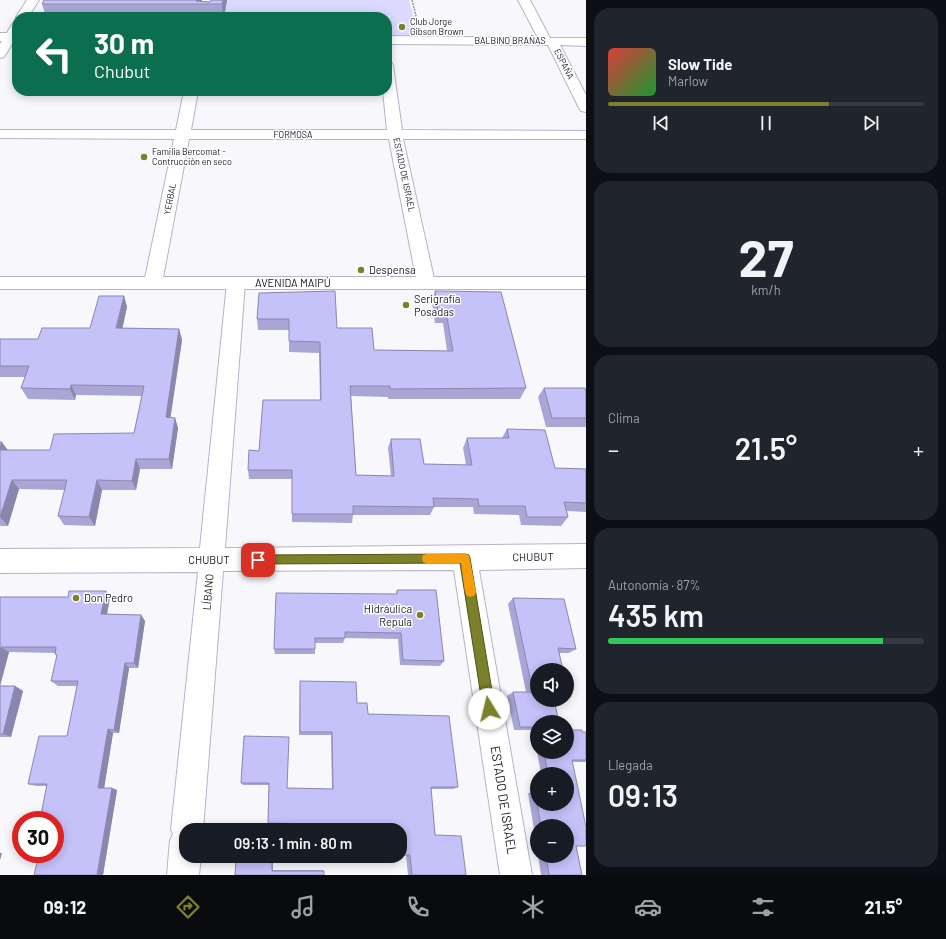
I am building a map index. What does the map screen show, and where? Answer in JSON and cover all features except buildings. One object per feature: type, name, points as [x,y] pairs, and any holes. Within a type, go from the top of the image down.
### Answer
[{"type":"street","points":[[25,12],[33,0]]},
{"type":"street","name":"ESPAÑA","points":[[524,0],[549,41],[586,108]]},
{"type":"street","points":[[0,54],[9,37]]},
{"type":"street","name":"BALBINO BRAÑAS","points":[[392,40],[586,42]]},
{"type":"street","name":"YERBAL","points":[[153,283],[190,96]]},
{"type":"street","name":"ESTADO DE ISRAEL","points":[[390,96],[395,135],[426,283]]},
{"type":"street","name":"FORMOSA","points":[[0,134],[586,135]]},
{"type":"street","name":"AVENIDA MAIPÚ","points":[[0,283],[586,283]]},
{"type":"street","name":"LÍBANO","points":[[188,823],[236,283]]},
{"type":"street","name":"CHUBUT","points":[[0,561],[586,556]]},
{"type":"street","name":"ESTADO DE ISRAEL","points":[[465,558],[516,875]]},
{"type":"street","points":[[183,875],[184,863]]},
{"type":"path","points":[[412,0],[422,40]]},
{"type":"shaded area","name":"Club Jorge Gibson Brown","points":[[219,0],[409,0],[419,37],[392,37],[392,12],[217,12]]},
{"type":"slow traffic","points":[[427,559],[465,558],[470,592]]},
{"type":"place","name":"Club Jorge Gibson Brown","points":[[402,27]]},
{"type":"place","name":"Familia Bercomat - Contrucción en seco","points":[[144,157]]},
{"type":"place","name":"Despensa","points":[[361,270]]},
{"type":"place","name":"Serigrafía Posadas","points":[[406,305]]},
{"type":"place","name":"Don Pedro","points":[[76,598]]},
{"type":"place","name":"Hidráulica Repula","points":[[420,615]]},
{"type":"route","points":[[258,560],[465,558],[489,709]]}]
